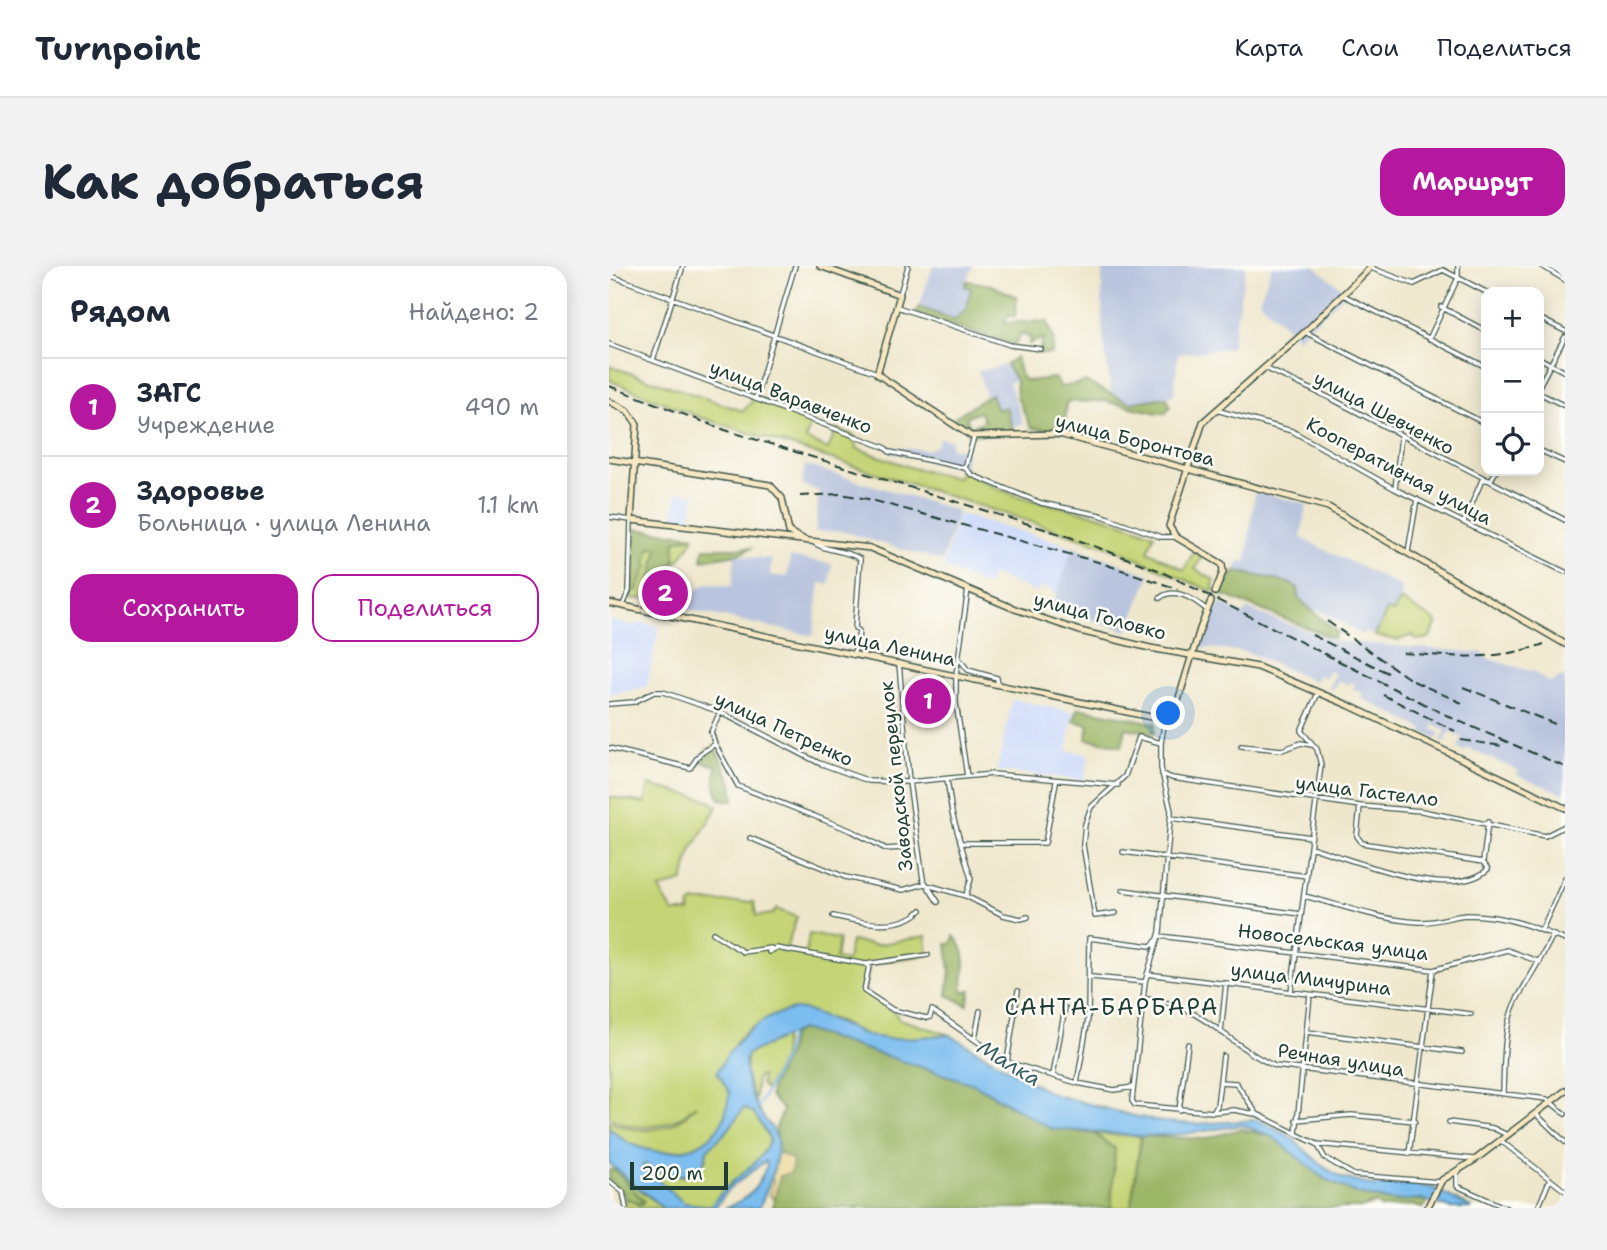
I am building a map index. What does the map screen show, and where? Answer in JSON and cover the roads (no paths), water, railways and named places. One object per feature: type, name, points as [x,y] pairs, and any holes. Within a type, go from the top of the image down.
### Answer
[{"type":"street","points":[[652,361],[675,299],[683,266]]},
{"type":"street","points":[[756,397],[795,266]]},
{"type":"street","points":[[820,266],[900,295]]},
{"type":"street","points":[[877,373],[908,266]]},
{"type":"street","points":[[1429,339],[1441,307],[1458,278],[1458,266]]},
{"type":"street","points":[[1542,266],[1565,279]]},
{"type":"street","points":[[1215,592],[1223,572],[1222,564],[1176,537],[1169,522],[1197,434],[1214,410],[1305,332],[1372,267],[1415,284],[1443,271],[1481,290]]},
{"type":"street","points":[[609,275],[877,373],[974,437],[965,468]]},
{"type":"street","points":[[1343,295],[1481,365]]},
{"type":"street","points":[[897,307],[1010,345],[1041,349]]},
{"type":"street","points":[[1441,307],[1481,328]]},
{"type":"street","points":[[1544,320],[1565,331]]},
{"type":"street","points":[[1305,332],[1481,421]]},
{"type":"street","points":[[1544,376],[1565,337]]},
{"type":"street","name":"улица Варавченко","points":[[609,344],[756,397],[884,447],[890,452],[965,468],[972,475],[1041,503],[1100,515],[1161,537],[1176,537]]},
{"type":"street","points":[[1544,361],[1565,372]]},
{"type":"street","name":"улица Шевченко","points":[[1265,368],[1330,398],[1401,438],[1565,520]]},
{"type":"street","points":[[1544,396],[1565,406]]},
{"type":"street","points":[[609,401],[628,411],[637,424],[629,591],[623,605]]},
{"type":"street","name":"Кооперативная улица","points":[[1214,410],[1291,431],[1395,489],[1565,572]]},
{"type":"street","name":"улица Боронтова","points":[[974,437],[1059,434],[1328,507],[1565,644]]},
{"type":"street","points":[[1395,489],[1401,438]]},
{"type":"street","points":[[1544,452],[1565,462]]},
{"type":"street","points":[[609,459],[771,485],[780,492],[791,536],[813,542],[824,549],[851,552],[860,559],[855,628],[859,631],[857,646],[852,654]]},
{"type":"street","points":[[1464,522],[1482,480],[1491,480],[1493,476]]},
{"type":"street","points":[[1408,553],[1417,499]]},
{"type":"street","name":"улица Головко","points":[[609,517],[870,548],[1015,609],[1080,631],[1192,656],[1258,667],[1318,691],[1565,808]]},
{"type":"street","points":[[967,776],[956,703],[955,675],[968,589]]},
{"type":"street","points":[[1160,598],[1166,593],[1180,595],[1207,610]]},
{"type":"street","points":[[1211,601],[1174,715],[1165,720],[1161,743],[1163,774],[1171,801],[1171,818],[1159,937],[1145,982],[1132,1098],[1135,1105],[1213,1112],[1234,1110],[1257,1114],[1280,1123],[1317,1144],[1476,1160]]},
{"type":"street","name":"улица Ленина","points":[[609,603],[1165,720]]},
{"type":"street","points":[[958,655],[963,668],[997,678],[998,684]]},
{"type":"street","name":"Заводской переулок","points":[[899,663],[909,782],[926,885],[938,902]]},
{"type":"street","points":[[1291,992],[1321,759],[1314,745],[1301,731],[1318,691]]},
{"type":"street","name":"улица Петренко","points":[[609,704],[634,702],[654,692],[663,692],[720,712],[848,775],[869,781],[909,782],[1008,774],[1056,781],[1118,785]]},
{"type":"street","points":[[720,712],[711,732],[738,786],[852,831],[886,849],[901,848]]},
{"type":"street","points":[[1117,913],[1095,916],[1083,845],[1091,807],[1125,776],[1139,737],[1161,743]]},
{"type":"street","points":[[1241,746],[1282,750],[1301,743],[1314,745]]},
{"type":"street","points":[[609,748],[690,768],[700,754],[715,744]]},
{"type":"street","name":"улица Гастелло","points":[[1163,774],[1172,778],[1360,806],[1422,811],[1488,822],[1545,836],[1565,826]]},
{"type":"street","points":[[947,779],[952,813],[971,879],[966,896]]},
{"type":"street","points":[[963,844],[1045,843],[1056,781]]},
{"type":"street","points":[[1360,806],[1356,836],[1362,843],[1483,862]]},
{"type":"street","points":[[1171,818],[1311,837]]},
{"type":"street","points":[[1310,847],[1432,882],[1470,881],[1488,869],[1483,862],[1488,822]]},
{"type":"street","name":"Заводской переулок","points":[[750,838],[845,877],[903,890],[926,885],[966,896],[1003,915],[1021,919],[1028,917]]},
{"type":"street","points":[[1123,852],[1307,876]]},
{"type":"street","points":[[1542,929],[1565,878]]},
{"type":"street","points":[[1123,890],[1301,914]]},
{"type":"street","points":[[1304,896],[1394,919],[1421,922],[1464,915],[1500,917],[1542,929],[1565,940]]},
{"type":"street","points":[[833,916],[881,923],[904,921],[921,910]]},
{"type":"street","points":[[713,933],[743,952],[774,948],[866,964],[928,955]]},
{"type":"street","points":[[1503,1093],[1504,1055],[1515,1002],[1553,935]]},
{"type":"street","name":"Новосельская улица","points":[[1090,977],[1089,938],[1151,946],[1159,937],[1433,970],[1507,950],[1540,962]]},
{"type":"street","points":[[769,952],[774,948]]},
{"type":"street","points":[[866,964],[869,967],[864,991],[870,998],[893,1010],[926,1018],[930,1017],[932,1010],[1007,1062],[1077,1083],[1114,1090],[1133,1087]]},
{"type":"street","points":[[1409,1153],[1420,1086],[1422,1048],[1433,970]]},
{"type":"street","name":"улица Мичурина","points":[[1147,974],[1471,1014]]},
{"type":"street","points":[[1077,1083],[1088,1019],[1090,977],[1145,982]]},
{"type":"street","points":[[1221,1032],[1226,983]]},
{"type":"street","points":[[1007,1062],[1018,991]]},
{"type":"street","points":[[1295,1132],[1310,995]]},
{"type":"street","name":"Речная улица","points":[[1143,998],[1179,1006],[1221,1032],[1254,1057],[1275,1066],[1420,1086],[1503,1093],[1551,1102]]},
{"type":"street","points":[[1052,1075],[1065,1008]]},
{"type":"street","points":[[975,1038],[981,1011]]},
{"type":"street","points":[[1307,1032],[1462,1052]]},
{"type":"street","points":[[1179,1110],[1188,1044]]},
{"type":"street","points":[[1213,1112],[1217,1106],[1223,1056]]},
{"type":"street","points":[[1220,1082],[1236,1083],[1257,1114]]},
{"type":"street","points":[[1317,1144],[1325,1158],[1354,1175],[1440,1182],[1476,1160],[1565,1091]]},
{"type":"street","points":[[1551,1102],[1565,1114]]},
{"type":"street","points":[[1535,1113],[1565,1142]]},
{"type":"street","points":[[1296,1120],[1351,1115],[1415,1121]]},
{"type":"street","points":[[1449,1122],[1493,1128],[1507,1135]]},
{"type":"street","points":[[1500,1140],[1565,1191]]},
{"type":"street","points":[[1457,1173],[1457,1186],[1506,1208]]},
{"type":"street","points":[[1538,1208],[1550,1179]]},
{"type":"street","points":[[609,1181],[623,1192],[626,1208]]},
{"type":"street","points":[[1427,1208],[1440,1182]]},
{"type":"water","points":[[803,1009],[869,1036],[890,1039],[950,1035],[1052,1094],[1130,1115],[1163,1122],[1198,1124],[1257,1120],[1289,1136],[1324,1167],[1342,1178],[1375,1186],[1409,1184],[1433,1188],[1472,1208],[1451,1208],[1420,1199],[1392,1201],[1358,1194],[1323,1178],[1273,1137],[1242,1125],[1184,1134],[1141,1136],[1052,1129],[974,1084],[802,1029],[747,1054],[745,1070],[749,1087],[777,1140],[775,1166],[759,1208],[725,1208],[752,1192],[764,1173],[767,1165],[765,1161],[728,1190],[715,1208],[663,1208],[609,1163],[609,1128],[631,1144],[656,1151],[682,1150],[706,1140],[723,1120],[730,1093],[717,1072],[739,1040],[758,1024],[780,1013]],"holes":[[[744,1108],[754,1113],[770,1139],[766,1148],[711,1206],[684,1203],[642,1166],[645,1164],[673,1175],[691,1173],[699,1168],[707,1150],[728,1130]]]},
{"type":"waterway","points":[[758,1107],[785,1056],[789,1035]]},
{"type":"railway","points":[[609,386],[725,430],[1067,536],[1158,570],[1452,718],[1565,767]]},
{"type":"railway","points":[[800,496],[841,494],[868,499],[1098,562],[1178,589]]},
{"type":"railway","points":[[1327,621],[1411,680],[1462,703]]},
{"type":"railway","points":[[1312,635],[1390,674]]},
{"type":"railway","points":[[1403,653],[1491,655],[1544,644]]},
{"type":"railway","points":[[1463,687],[1555,724]]},
{"type":"railway","points":[[1383,695],[1455,731]]},
{"type":"railway","points":[[1461,740],[1503,746]]},
{"type":"place","name":"Здоровье","points":[[665,593]]},
{"type":"place","name":"ЗАГС","points":[[928,701]]},
{"type":"district","name":"САНТА-БАРБАРА","points":[[1112,1007]]},
{"type":"water label","name":"Малка","points":[[1009,1063]]}]
